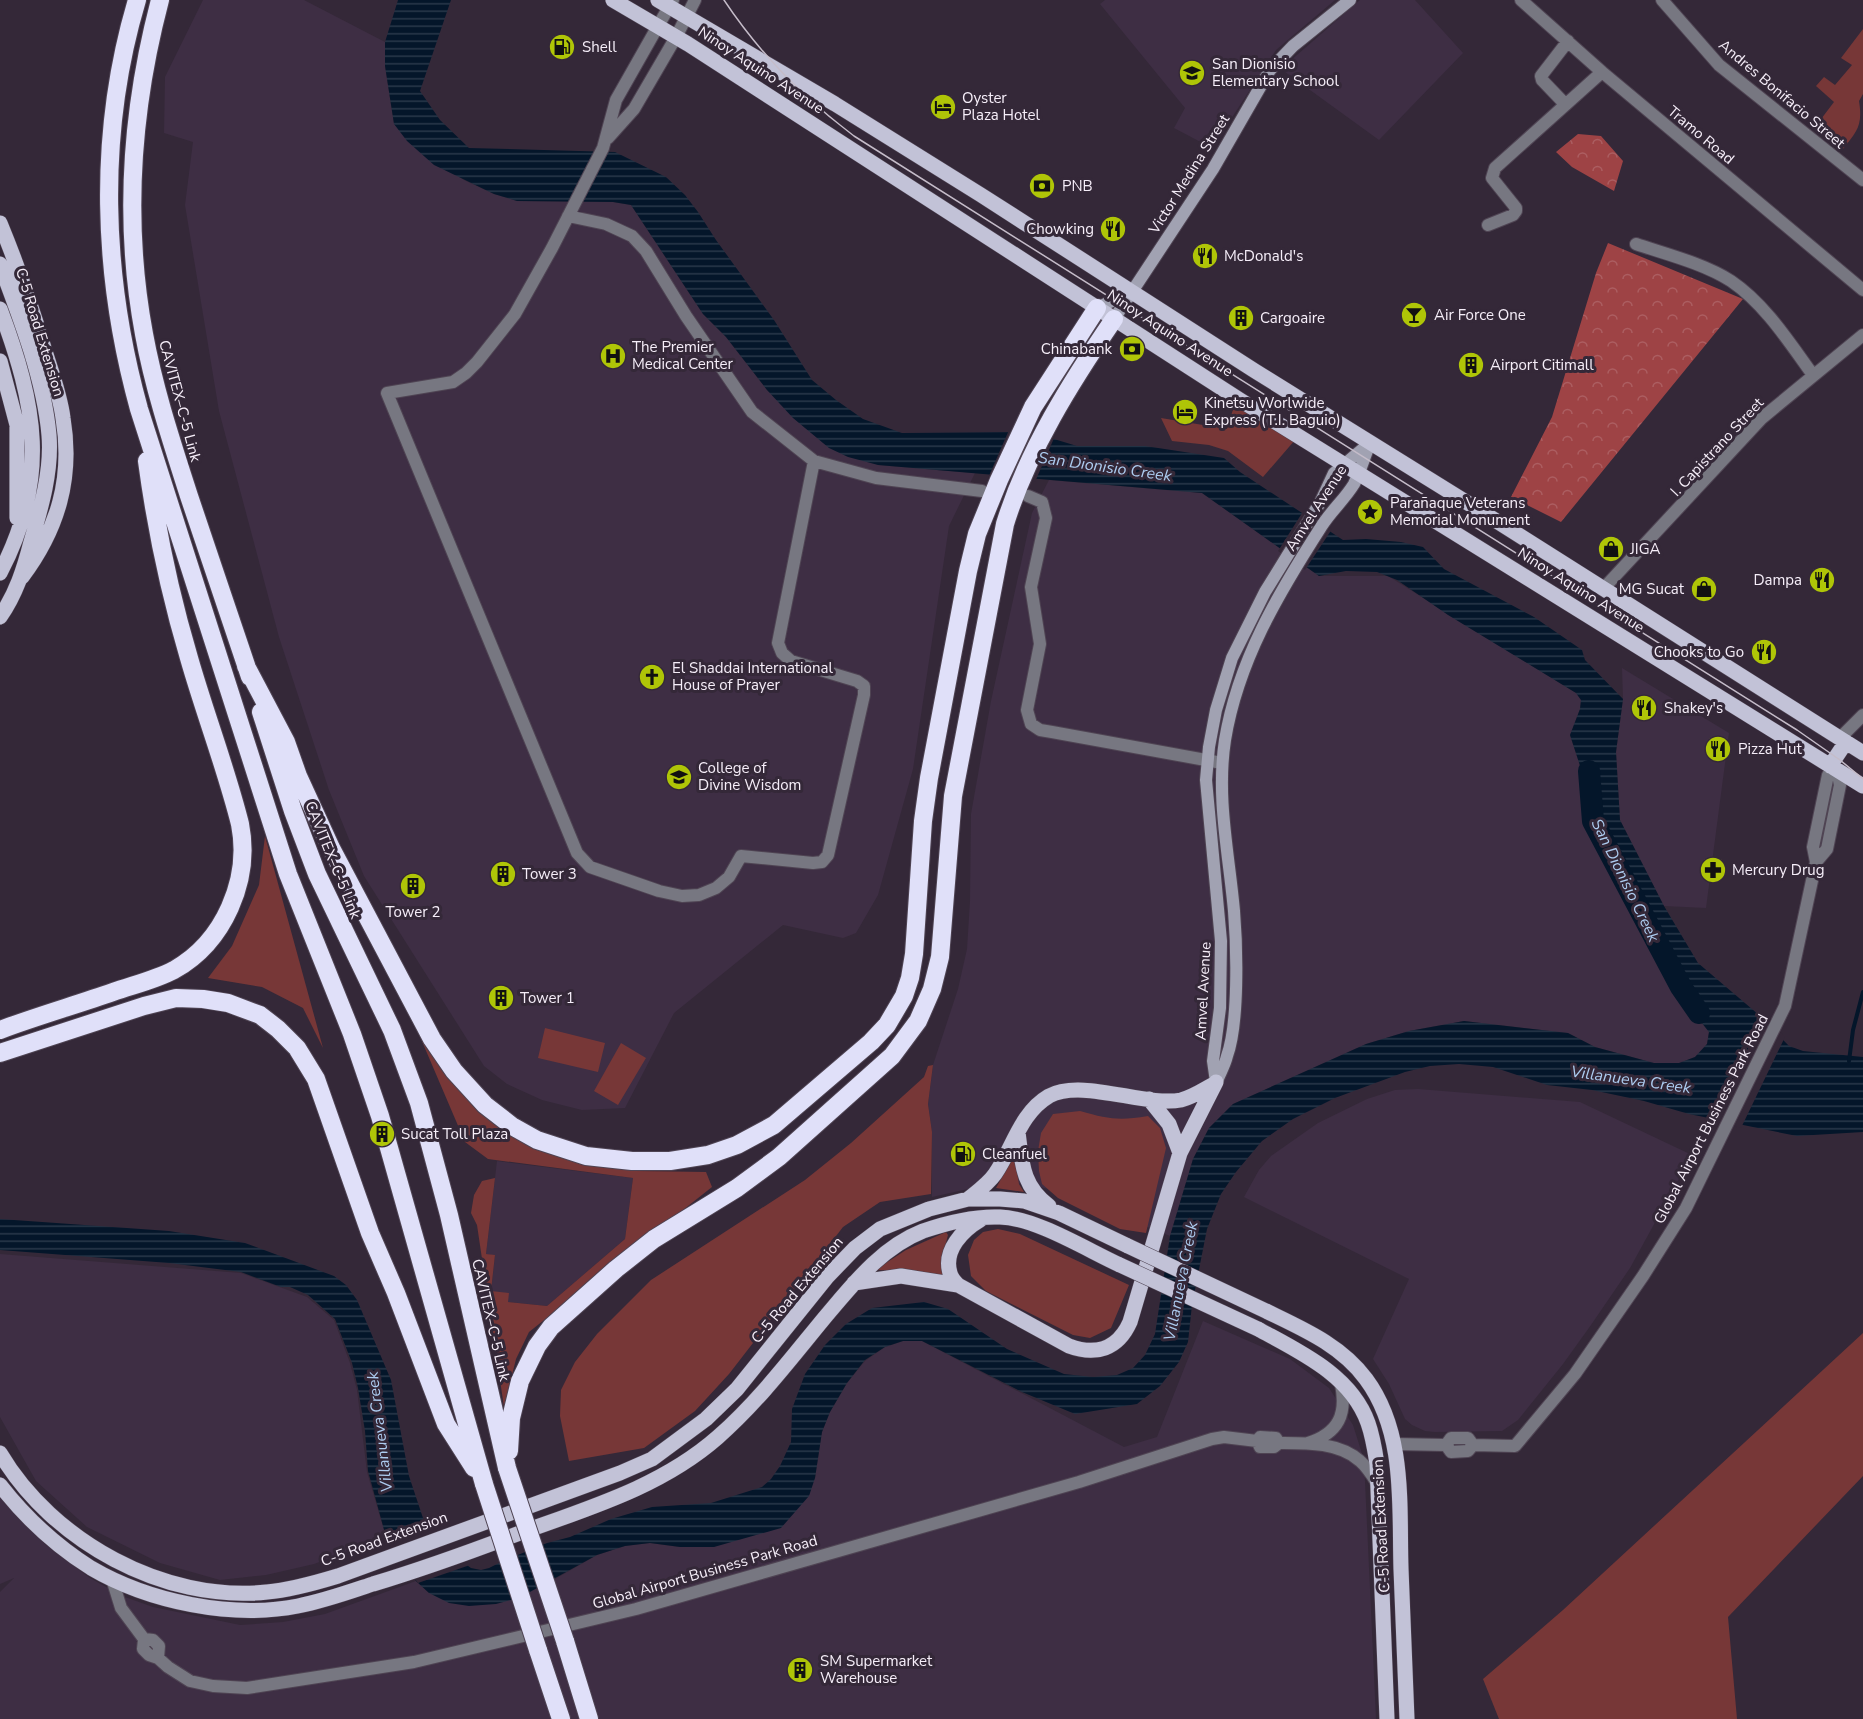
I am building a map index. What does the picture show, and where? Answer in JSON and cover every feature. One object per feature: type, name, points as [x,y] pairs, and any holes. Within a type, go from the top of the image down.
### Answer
[{"type":"highway","points":[[137,0],[122,63],[111,151],[108,217],[113,278],[125,354],[139,409],[288,874],[352,1034],[380,1116],[484,1484],[561,1719]]},
{"type":"highway","name":"CAVITEX–C-5 Link","points":[[160,0],[140,90],[133,151],[132,242],[139,306],[151,367],[175,452],[306,847],[334,911],[392,1030],[419,1103],[449,1215],[507,1468],[589,1719]]},
{"type":"highway","points":[[246,666],[286,742],[314,812],[432,1039],[466,1087],[485,1105],[512,1126],[537,1140],[568,1151],[605,1159],[679,1160],[708,1155],[756,1136],[804,1101],[880,1033],[894,1015],[904,996],[914,954],[923,821],[929,778],[971,557],[981,523],[1025,422],[1040,394],[1097,308]]},
{"type":"highway","points":[[507,1468],[511,1418],[520,1381],[537,1346],[551,1327],[646,1245],[729,1193],[779,1157],[887,1061],[918,1020],[932,989],[940,957],[953,796],[999,550],[1010,508],[1024,490],[1048,424],[1114,319]]},
{"type":"highway","points":[[0,1030],[152,979],[181,965],[217,930],[230,907],[240,874],[243,851],[240,824],[188,657],[171,591],[155,521],[139,409]]},
{"type":"highway","points":[[0,1053],[144,1006],[176,999],[203,999],[228,1003],[260,1015],[278,1029],[297,1048],[316,1079],[370,1233],[396,1293],[446,1424],[484,1484]]},
{"type":"main road","name":"Ninoy Aquino Avenue","points":[[613,0],[676,37],[1358,473],[1863,786]]},
{"type":"main road","name":"Victor Medina Street","points":[[1114,319],[1213,169],[1270,70],[1293,46],[1350,0]]},
{"type":"main road","name":"Ninoy Aquino Avenue","points":[[667,2],[687,17],[976,191],[1255,371],[1863,753]]},
{"type":"main road","points":[[0,222],[34,313],[61,404],[66,449],[63,493],[57,516],[39,553],[22,577]]},
{"type":"main road","points":[[0,239],[13,255]]},
{"type":"main road","name":"C-5 Road Extension","points":[[0,264],[39,384],[49,435],[41,466],[17,534],[0,573]]},
{"type":"main road","points":[[1097,308],[1132,292]]},
{"type":"main road","name":"C-5 Road Extension","points":[[0,309],[29,407],[41,466],[44,497],[22,577],[0,617]]},
{"type":"main road","points":[[0,361],[17,425],[17,534]]},
{"type":"main road","name":"Amvel Avenue","points":[[1216,1082],[1213,1061],[1218,1026],[1221,940],[1207,805],[1207,760],[1216,711],[1232,658],[1258,603],[1318,506],[1334,473],[1371,442]]},
{"type":"main road","name":"Amvel Avenue","points":[[1216,1082],[1228,1055],[1231,1041],[1235,967],[1234,913],[1223,825],[1222,763],[1228,724],[1242,672],[1265,621],[1293,570],[1330,513],[1353,485],[1371,442]]},
{"type":"main road","points":[[1318,506],[1329,500],[1333,504],[1330,513]]},
{"type":"main road","points":[[1834,768],[1843,740]]},
{"type":"main road","points":[[968,1199],[995,1175],[1018,1131],[1037,1104],[1057,1093],[1086,1091],[1174,1101],[1185,1099],[1216,1082]]},
{"type":"main road","points":[[854,1283],[901,1276],[958,1285],[1075,1348],[1097,1350],[1112,1345],[1123,1336],[1133,1315],[1180,1153],[1216,1082]]},
{"type":"main road","points":[[1149,1099],[1164,1116],[1180,1153]]},
{"type":"main road","points":[[1018,1131],[1023,1168],[1031,1189],[1036,1197],[1059,1213]]},
{"type":"main road","name":"C-5 Road Extension","points":[[0,1453],[30,1495],[72,1533],[112,1560],[176,1584],[200,1590],[266,1593],[314,1584],[620,1473],[652,1459],[706,1419],[737,1389],[827,1277],[855,1248],[880,1228],[929,1209],[968,1199],[1000,1198],[1024,1201],[1059,1213],[1313,1334],[1332,1345],[1366,1378],[1388,1418],[1397,1461],[1407,1719]]},
{"type":"main road","points":[[958,1285],[950,1273],[950,1256],[953,1247],[967,1228],[982,1218]]},
{"type":"main road","name":"C-5 Road Extension","points":[[0,1485],[35,1524],[61,1546],[112,1579],[144,1592],[201,1607],[236,1610],[296,1606],[321,1600],[461,1555],[623,1495],[662,1478],[720,1436],[752,1404],[854,1283],[870,1266],[897,1244],[923,1231],[982,1218],[1014,1219],[1037,1226],[1258,1329],[1319,1363],[1341,1384],[1362,1410],[1373,1442],[1377,1483],[1387,1719]]},
{"type":"street","points":[[605,143],[634,110],[695,0]]},
{"type":"street","name":"Tramo Road","points":[[1521,0],[1602,72],[1863,290]]},
{"type":"street","name":"Andres Bonifacio Street","points":[[1662,0],[1719,65],[1863,180]]},
{"type":"street","points":[[667,2],[658,26],[616,100],[605,143],[515,314],[466,373],[453,382],[387,393],[577,853],[590,867],[659,891],[682,896],[699,895],[716,888],[729,877],[741,856],[813,863],[822,862],[828,855],[864,686],[857,681],[790,661],[782,653],[778,643],[814,461]]},
{"type":"street","points":[[1565,104],[1542,80],[1541,76],[1568,41]]},
{"type":"street","points":[[1488,225],[1513,215],[1516,211],[1492,178],[1495,168],[1602,72]]},
{"type":"street","points":[[571,211],[632,236],[646,251],[686,316],[752,412],[814,461],[876,478],[982,491]]},
{"type":"street","points":[[1636,244],[1704,268],[1729,280],[1756,301],[1813,375]]},
{"type":"street","name":"I. Capistrano Street","points":[[1603,589],[1762,418],[1863,335]]},
{"type":"street","points":[[1024,490],[1042,502],[1046,518],[1031,587],[1040,644],[1027,710],[1030,724],[1052,732],[1222,763]]},
{"type":"street","points":[[1843,740],[1863,715]]},
{"type":"street","name":"Global Airport Business Park Road","points":[[1394,1444],[1446,1445],[1450,1452],[1468,1451],[1473,1444],[1515,1446],[1575,1374],[1643,1276],[1686,1208],[1785,1006],[1816,862],[1813,847],[1828,775],[1834,768]]},
{"type":"street","points":[[1308,1443],[1327,1434],[1340,1419],[1344,1402],[1341,1384]]},
{"type":"street","name":"Global Airport Business Park Road","points":[[112,1579],[121,1608],[144,1640],[153,1640],[159,1646],[158,1658],[168,1667],[190,1681],[213,1686],[247,1688],[414,1662],[636,1609],[1078,1482],[1212,1439],[1224,1437],[1257,1441],[1260,1437],[1276,1438],[1279,1443],[1308,1443],[1329,1447],[1351,1454],[1365,1466],[1377,1483]]},
{"type":"shaded area","points":[[203,0],[304,0],[385,42],[385,66],[394,124],[464,180],[494,194],[517,201],[613,202],[631,205],[703,314],[726,337],[767,390],[878,465],[975,473],[949,526],[913,769],[878,895],[856,933],[843,938],[783,925],[674,1013],[625,1108],[582,1110],[542,1100],[507,1084],[484,1066],[364,876],[329,790],[279,637],[219,411],[185,205],[193,142],[164,133],[165,77]]},
{"type":"shaded area","points":[[1105,0],[1335,0],[1276,50],[1212,148],[1174,128],[1185,108],[1100,4]]},
{"type":"shaded area","points":[[1360,0],[1415,0],[1463,53],[1379,140],[1281,69]]},
{"type":"shaded area","points":[[1863,29],[1863,94],[1859,101],[1860,117],[1858,128],[1843,149],[1815,127],[1834,102],[1816,86],[1824,77],[1835,85],[1852,65],[1841,58]]},
{"type":"shaded area","points":[[1235,403],[1295,440],[1263,477],[1228,451],[1209,445],[1172,441],[1161,418],[1227,429]]},
{"type":"shaded area","points":[[1049,480],[1202,493],[1319,576],[1388,576],[1576,693],[1581,700],[1580,709],[1570,735],[1600,827],[1671,965],[1687,1004],[1709,1032],[1707,1044],[1695,1057],[1679,1063],[1654,1063],[1595,1047],[1568,1033],[1464,1021],[1409,1031],[1366,1044],[1233,1104],[1209,1128],[1193,1159],[1170,1236],[1055,1190],[1004,1181],[932,1197],[932,1132],[928,1104],[933,1065],[958,989],[967,949],[971,814],[991,701],[1032,513]]},
{"type":"shaded area","points":[[1622,668],[1729,733],[1706,908],[1664,906],[1620,820],[1616,752],[1623,699]]},
{"type":"shaded area","points":[[265,836],[323,1048],[303,1008],[262,987],[208,978],[232,946],[259,885]]},
{"type":"shaded area","points":[[545,1028],[605,1043],[598,1072],[538,1058]]},
{"type":"shaded area","points":[[421,1039],[478,1112],[524,1143],[575,1162],[637,1171],[706,1172],[712,1187],[529,1332],[516,1359],[504,1407],[477,1225],[471,1213],[474,1195],[482,1181],[495,1178],[486,1254],[495,1255],[491,1291],[509,1293],[508,1302],[547,1306],[625,1239],[633,1178],[488,1159],[465,1142]]},
{"type":"shaded area","points":[[621,1043],[646,1058],[618,1105],[594,1091]]},
{"type":"shaded area","points":[[933,1065],[928,1104],[932,1132],[931,1194],[880,1202],[843,1227],[729,1374],[695,1411],[644,1448],[569,1461],[560,1416],[561,1390],[575,1362],[597,1334],[651,1280],[805,1180],[851,1143],[924,1077],[928,1066]]},
{"type":"shaded area","points":[[1418,1089],[1580,1102],[1692,1155],[1630,1268],[1591,1325],[1518,1420],[1502,1431],[1425,1431],[1405,1419],[1389,1384],[1373,1359],[1409,1279],[1244,1197],[1259,1170],[1271,1156],[1318,1123],[1367,1099],[1395,1090]]},
{"type":"shaded area","points":[[1080,1111],[1114,1118],[1148,1116],[1160,1128],[1166,1148],[1146,1233],[1120,1229],[1058,1198],[1042,1184],[1038,1151],[1041,1133],[1053,1114]]},
{"type":"shaded area","points":[[1014,1156],[1019,1184],[1024,1192],[996,1188]]},
{"type":"shaded area","points":[[497,1161],[633,1178],[625,1239],[547,1306],[508,1302],[491,1291],[495,1256],[486,1254]]},
{"type":"shaded area","points":[[998,1229],[1020,1234],[1129,1285],[1111,1328],[1090,1338],[1073,1335],[986,1291],[971,1276],[968,1255],[974,1240],[983,1232]]},
{"type":"shaded area","points":[[946,1232],[948,1235],[942,1258],[945,1278],[910,1271],[875,1270],[906,1250]]},
{"type":"shaded area","points":[[0,1254],[241,1273],[307,1297],[334,1320],[350,1363],[357,1390],[367,1472],[386,1537],[314,1564],[266,1575],[220,1580],[160,1563],[87,1527],[36,1481],[0,1417]]},
{"type":"shaded area","points":[[1203,1321],[1290,1359],[1329,1388],[1353,1425],[1364,1460],[1376,1719],[0,1719],[0,1592],[14,1578],[0,1584],[0,1498],[46,1545],[90,1578],[122,1596],[153,1607],[240,1625],[283,1622],[325,1614],[416,1581],[429,1593],[541,1587],[597,1555],[625,1546],[650,1543],[680,1547],[714,1547],[815,1478],[822,1432],[830,1412],[847,1383],[865,1361],[885,1347],[903,1341],[922,1341],[1124,1447],[1157,1437]]},
{"type":"shaded area","points":[[1863,1333],[1863,1476],[1728,1617],[1737,1719],[1499,1719],[1483,1679],[1563,1610]]},
{"type":"green space","points":[[1578,134],[1601,136],[1623,161],[1614,191],[1572,167],[1556,152]]},
{"type":"green space","points":[[1608,243],[1743,299],[1561,522],[1511,497],[1552,417],[1596,273]]},
{"type":"water","name":"Villanueva Creek","points":[[398,0],[451,0],[420,91],[440,120],[469,148],[615,152],[666,177],[685,195],[698,212],[774,320],[812,380],[863,419],[902,433],[1031,432],[1077,446],[1145,446],[1224,458],[1240,472],[1343,540],[1401,542],[1423,547],[1444,569],[1534,617],[1582,650],[1585,660],[1623,699],[1616,752],[1620,820],[1664,906],[1698,963],[1759,1015],[1789,1046],[1803,1051],[1863,1057],[1863,1132],[1797,1136],[1689,1114],[1644,1101],[1592,1090],[1547,1085],[1493,1067],[1459,1064],[1430,1066],[1405,1072],[1335,1098],[1293,1119],[1262,1141],[1236,1172],[1221,1194],[1207,1229],[1192,1305],[1188,1342],[1179,1362],[1160,1386],[1137,1404],[1075,1414],[1022,1392],[922,1341],[903,1341],[885,1347],[865,1360],[847,1383],[830,1412],[822,1432],[815,1478],[809,1496],[781,1528],[714,1547],[680,1547],[650,1543],[625,1546],[597,1555],[519,1598],[496,1604],[469,1606],[449,1603],[429,1593],[416,1581],[386,1537],[368,1471],[365,1431],[352,1363],[335,1319],[308,1295],[241,1272],[169,1263],[0,1250],[0,1219],[169,1231],[245,1243],[334,1276],[346,1285],[357,1300],[391,1380],[409,1476],[423,1518],[453,1555],[471,1568],[481,1570],[611,1519],[652,1507],[711,1503],[762,1487],[780,1466],[791,1442],[792,1409],[805,1374],[825,1345],[846,1324],[872,1308],[924,1302],[948,1309],[1007,1349],[1064,1374],[1093,1377],[1117,1375],[1133,1368],[1145,1355],[1155,1334],[1170,1236],[1193,1159],[1209,1128],[1233,1104],[1366,1044],[1409,1031],[1464,1021],[1568,1033],[1595,1047],[1654,1063],[1679,1063],[1695,1057],[1707,1044],[1709,1032],[1687,1004],[1671,965],[1600,827],[1570,735],[1580,709],[1581,700],[1576,693],[1448,615],[1397,580],[1377,572],[1346,571],[1319,576],[1202,493],[878,465],[848,457],[829,448],[793,418],[767,390],[726,337],[703,314],[631,205],[613,202],[517,201],[494,194],[434,165],[407,141],[394,124],[385,66],[385,42]]},
{"type":"pier","points":[[1032,429],[1055,436],[1035,482],[988,478],[1009,430]]},
{"type":"pier","points":[[1304,510],[1332,529],[1305,570],[1278,551]]},
{"type":"pier","points":[[1764,1015],[1785,1037],[1741,1128],[1713,1122]]},
{"type":"pier","points":[[434,1528],[455,1553],[470,1565],[418,1583],[388,1544]]},
{"type":"waterway","name":"San Dionisio Creek","points":[[1589,771],[1593,821],[1681,987],[1699,1013]]},
{"type":"waterway","points":[[1849,1061],[1853,1030],[1863,992]]},
{"type":"tram line","points":[[724,0],[752,39],[783,74],[854,136],[1797,730],[1863,779]]},
{"type":"place","name":"Shell","points":[[562,47]]},
{"type":"place","name":"San Dionisio Elementary School","points":[[1192,73]]},
{"type":"place","name":"Oyster Plaza Hotel","points":[[943,107]]},
{"type":"place","name":"PNB","points":[[1042,186]]},
{"type":"place","name":"Chowking","points":[[1113,229]]},
{"type":"place","name":"McDonald's","points":[[1205,256]]},
{"type":"place","name":"Air Force One","points":[[1414,315]]},
{"type":"place","name":"Cargoaire","points":[[1241,318]]},
{"type":"place","name":"Chinabank","points":[[1132,349]]},
{"type":"place","name":"The Premier Medical Center","points":[[613,356]]},
{"type":"place","name":"Airport Citimall","points":[[1471,365]]},
{"type":"place","name":"Kinetsu Worlwide Express (T.I. Baguio)","points":[[1185,412]]},
{"type":"place","name":"Parañaque Veterans Memorial Monument","points":[[1370,512]]},
{"type":"place","name":"JIGA","points":[[1611,549]]},
{"type":"place","name":"Dampa","points":[[1822,580]]},
{"type":"place","name":"MG Sucat","points":[[1704,589]]},
{"type":"place","name":"Chooks to Go","points":[[1764,652]]},
{"type":"place","name":"El Shaddai International House of Prayer","points":[[652,677]]},
{"type":"place","name":"Shakey's","points":[[1644,708]]},
{"type":"place","name":"Pizza Hut","points":[[1718,749]]},
{"type":"place","name":"College of Divine Wisdom","points":[[679,777]]},
{"type":"place","name":"Mercury Drug","points":[[1713,870]]},
{"type":"place","name":"Tower 3","points":[[503,874]]},
{"type":"place","name":"Tower 2","points":[[413,886]]},
{"type":"place","name":"Tower 1","points":[[501,998]]},
{"type":"place","name":"Sucat Toll Plaza","points":[[382,1134]]},
{"type":"place","name":"Cleanfuel","points":[[963,1154]]},
{"type":"place","name":"SM Supermarket Warehouse","points":[[800,1670]]}]
